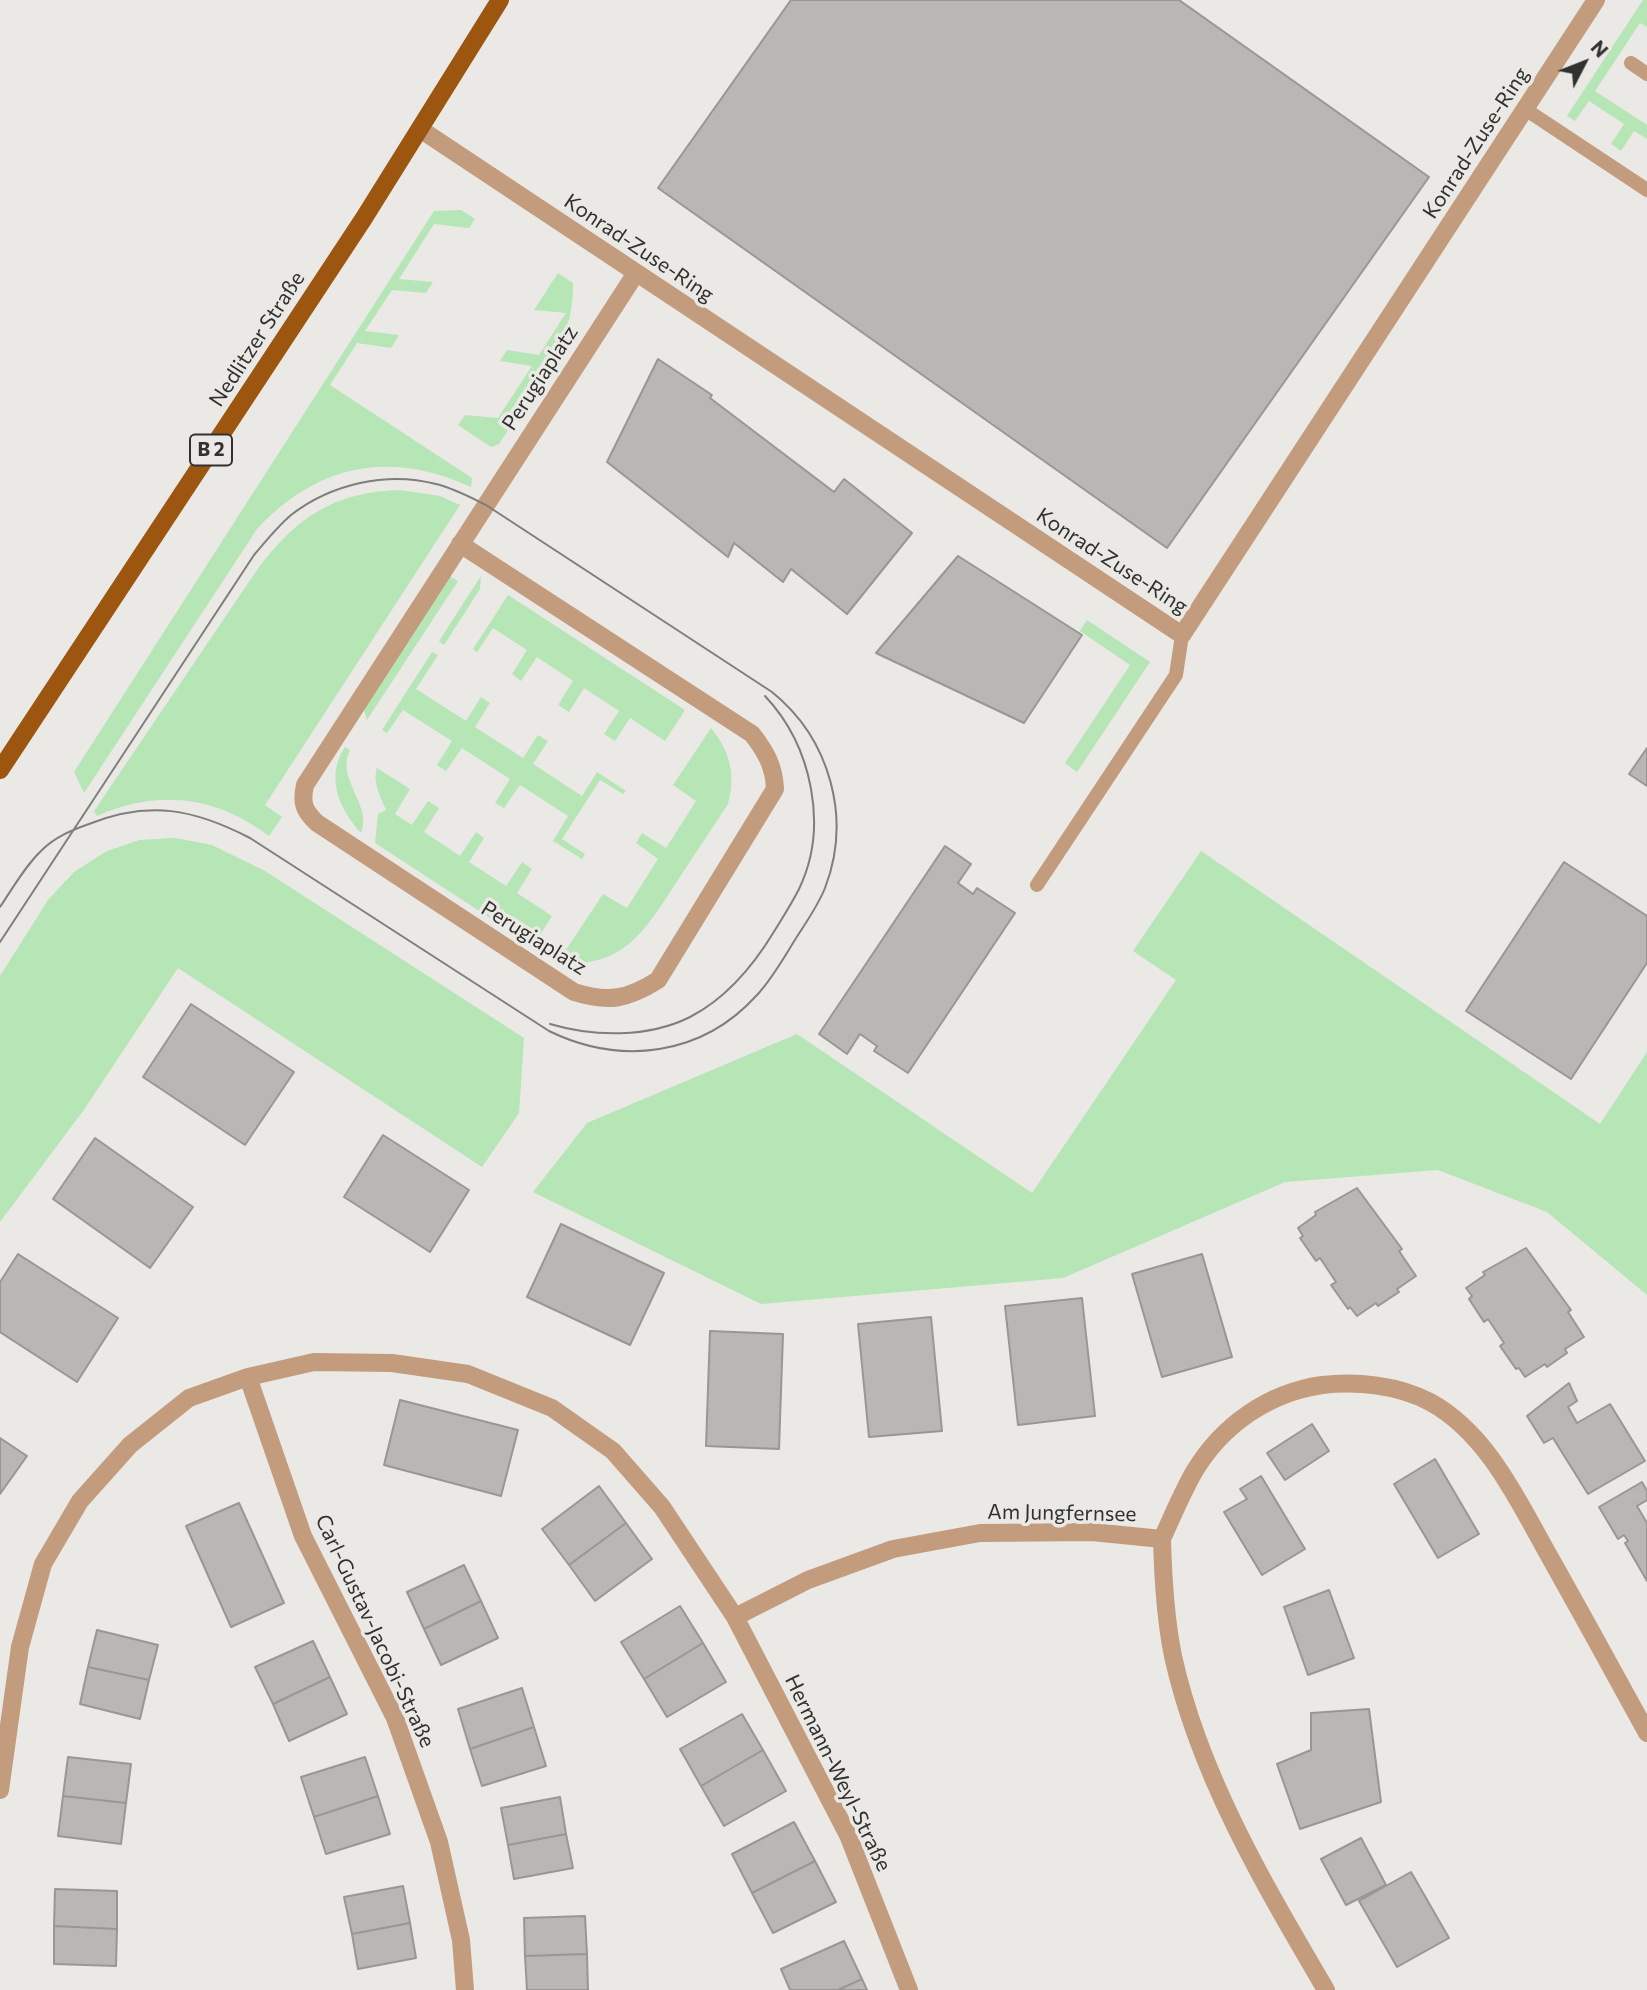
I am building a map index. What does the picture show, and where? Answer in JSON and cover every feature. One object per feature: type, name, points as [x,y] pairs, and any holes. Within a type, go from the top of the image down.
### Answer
[{"type":"main road","name":"Nedlitzer Straße","points":[[0,770],[364,218],[500,0]]},
{"type":"street","name":"Konrad-Zuse-Ring","points":[[420,129],[1182,635],[1596,0]]},
{"type":"street","name":"Perugiaplatz","points":[[460,544],[752,734],[771,762],[775,789],[658,980],[639,992],[601,999],[575,992],[317,823],[305,812],[302,799],[305,785],[460,544],[636,273]]},
{"type":"street","name":"Hermann-Weyl-Straße","points":[[0,1790],[20,1647],[43,1564],[80,1501],[130,1445],[189,1398],[248,1377],[314,1363],[392,1363],[468,1374],[552,1408],[613,1451],[662,1507],[735,1617],[848,1835],[909,1990]]},
{"type":"street","name":"Carl-Gustav-Jacobi-Straße","points":[[248,1377],[303,1536],[395,1718],[439,1842],[461,1940],[465,1990]]},
{"type":"street","name":"Am Jungfernsee","points":[[735,1617],[808,1580],[893,1549],[968,1535],[1092,1532],[1162,1539],[1195,1471],[1224,1432],[1261,1405],[1301,1388],[1345,1382],[1385,1387],[1430,1402],[1465,1428],[1496,1465],[1596,1638],[1647,1733]]},
{"type":"street","points":[[1162,1539],[1166,1611],[1174,1657],[1193,1723],[1251,1860],[1325,1990]]},
{"type":"lane","points":[[1631,63],[1647,74]]},
{"type":"lane","points":[[1525,109],[1647,190]]},
{"type":"lane","points":[[1037,885],[1176,675],[1182,635]]},
{"type":"green space","points":[[1643,0],[1647,0],[1647,27],[1640,23],[1595,91],[1647,125],[1647,139],[1634,131],[1621,151],[1611,144],[1624,124],[1589,101],[1575,121],[1567,116]]},
{"type":"green space","points":[[461,210],[475,219],[469,228],[434,224],[399,279],[433,282],[426,293],[392,290],[365,331],[399,335],[391,348],[357,343],[330,385],[472,478],[471,487],[412,469],[383,467],[330,477],[280,507],[257,529],[84,793],[74,772],[434,211]]},
{"type":"green space","points":[[558,273],[573,283],[572,306],[559,349],[537,388],[499,444],[491,447],[458,425],[465,415],[498,418],[532,366],[500,361],[507,350],[539,355],[566,313],[534,310]]},
{"type":"green space","points":[[400,490],[440,496],[460,505],[265,805],[282,817],[269,836],[228,812],[186,801],[142,802],[97,816],[94,811],[259,567],[274,549],[304,521],[337,502],[377,492]]},
{"type":"green space","points":[[449,576],[458,581],[367,720],[363,707]]},
{"type":"green space","points":[[481,576],[480,589],[444,645],[439,641]]},
{"type":"green space","points":[[508,595],[685,710],[665,741],[630,718],[615,741],[604,734],[619,711],[584,688],[569,712],[558,705],[573,681],[537,657],[521,681],[512,674],[527,650],[493,628],[477,652],[473,649]]},
{"type":"green space","points":[[1087,620],[1150,662],[1077,772],[1065,763],[1130,665],[1080,631]]},
{"type":"green space","points":[[432,652],[438,655],[416,689],[466,721],[481,697],[490,703],[475,727],[523,758],[538,735],[548,741],[533,764],[582,796],[597,772],[626,791],[623,794],[600,780],[562,839],[585,854],[582,859],[553,841],[568,816],[520,785],[504,808],[495,803],[510,779],[462,748],[446,771],[437,765],[452,741],[403,710],[387,733],[382,730]]},
{"type":"green space","points":[[711,728],[723,746],[730,764],[728,804],[655,914],[631,942],[601,959],[581,963],[558,962],[603,894],[627,908],[658,859],[636,843],[642,833],[666,848],[696,801],[673,785]]},
{"type":"green space","points":[[345,747],[350,750],[347,771],[362,812],[361,833],[346,814],[337,792],[336,769]]},
{"type":"green space","points":[[377,768],[410,789],[395,814],[412,825],[428,801],[439,808],[424,832],[460,856],[476,832],[484,838],[469,862],[506,886],[522,862],[532,869],[517,893],[552,916],[533,946],[375,843],[378,814],[386,810],[376,784]]},
{"type":"green space","points":[[175,838],[212,845],[265,871],[524,1038],[519,1113],[482,1167],[178,968],[83,1111],[0,1222],[0,976],[48,900],[74,872],[105,852],[139,840]]},
{"type":"green space","points":[[1201,851],[1600,1124],[1647,1052],[1647,1295],[1547,1212],[1438,1170],[1285,1182],[1063,1278],[761,1304],[533,1192],[587,1123],[797,1034],[1032,1193],[1176,980],[1133,951]]},
{"type":"building","points":[[791,0],[1179,0],[1429,177],[1167,548],[658,188]]},
{"type":"building","points":[[658,359],[712,395],[710,398],[834,492],[844,479],[912,533],[847,614],[791,569],[783,582],[734,543],[728,557],[607,462]]},
{"type":"building","points":[[958,556],[1082,635],[1024,723],[876,653]]},
{"type":"building","points":[[1647,748],[1647,786],[1629,774]]},
{"type":"building","points":[[945,846],[971,864],[958,883],[973,894],[977,888],[1015,913],[908,1073],[874,1051],[877,1046],[860,1034],[847,1054],[819,1034]]},
{"type":"building","points":[[1564,862],[1647,916],[1647,963],[1571,1079],[1466,1011]]},
{"type":"building","points":[[191,1004],[294,1072],[245,1145],[143,1077]]},
{"type":"building","points":[[383,1135],[469,1190],[430,1252],[344,1197]]},
{"type":"building","points":[[95,1138],[193,1207],[150,1268],[53,1199]]},
{"type":"building","points":[[1357,1188],[1402,1249],[1399,1251],[1416,1276],[1397,1289],[1399,1292],[1357,1316],[1350,1307],[1348,1309],[1331,1285],[1336,1282],[1320,1258],[1316,1261],[1300,1238],[1303,1236],[1298,1228],[1316,1215],[1315,1212]]},
{"type":"building","points":[[561,1224],[664,1273],[630,1345],[527,1297]]},
{"type":"building","points":[[1526,1248],[1571,1310],[1568,1312],[1584,1337],[1565,1349],[1567,1353],[1547,1367],[1545,1364],[1525,1377],[1500,1346],[1504,1343],[1488,1319],[1484,1322],[1469,1299],[1472,1296],[1466,1288],[1485,1275],[1483,1272]]},
{"type":"building","points":[[18,1254],[118,1318],[77,1382],[0,1332],[0,1282]]},
{"type":"building","points":[[1202,1254],[1232,1357],[1162,1377],[1132,1274]]},
{"type":"building","points":[[1082,1298],[1095,1416],[1018,1425],[1005,1306]]},
{"type":"building","points":[[931,1317],[942,1431],[869,1437],[858,1324]]},
{"type":"building","points":[[710,1331],[783,1334],[779,1449],[706,1446]]},
{"type":"building","points":[[1569,1383],[1577,1401],[1568,1407],[1577,1423],[1610,1404],[1645,1461],[1588,1494],[1553,1438],[1544,1443],[1527,1416]]},
{"type":"building","points":[[400,1400],[518,1430],[501,1496],[384,1465]]},
{"type":"building","points":[[1312,1424],[1329,1451],[1285,1480],[1267,1453]]},
{"type":"building","points":[[0,1438],[27,1456],[0,1494]]},
{"type":"building","points":[[1435,1459],[1479,1534],[1438,1558],[1394,1484]]},
{"type":"building","points":[[1261,1476],[1305,1549],[1262,1575],[1224,1512],[1247,1499],[1240,1489]]},
{"type":"building","points":[[1642,1482],[1647,1491],[1647,1500],[1637,1506],[1647,1523],[1647,1581],[1625,1543],[1628,1541],[1624,1535],[1618,1539],[1599,1507]]},
{"type":"building","points":[[599,1486],[626,1523],[569,1565],[542,1529]]},
{"type":"building","points":[[239,1503],[284,1603],[231,1627],[186,1526]]},
{"type":"building","points":[[626,1523],[652,1559],[595,1601],[569,1565]]},
{"type":"building","points":[[464,1565],[481,1601],[424,1629],[407,1592]]},
{"type":"building","points":[[1329,1590],[1354,1658],[1308,1675],[1284,1607]]},
{"type":"building","points":[[481,1601],[498,1638],[441,1665],[424,1629]]},
{"type":"building","points":[[680,1606],[703,1643],[644,1679],[621,1642]]},
{"type":"building","points":[[97,1630],[158,1645],[149,1680],[88,1667]]},
{"type":"building","points":[[313,1641],[330,1677],[273,1704],[255,1667]]},
{"type":"building","points":[[703,1643],[726,1682],[667,1717],[644,1679]]},
{"type":"building","points":[[88,1667],[149,1680],[140,1719],[80,1704]]},
{"type":"building","points":[[330,1677],[347,1714],[289,1741],[273,1704]]},
{"type":"building","points":[[522,1688],[534,1727],[470,1749],[458,1709]]},
{"type":"building","points":[[1369,1709],[1381,1802],[1300,1829],[1277,1764],[1311,1750],[1311,1713]]},
{"type":"building","points":[[742,1714],[763,1750],[701,1786],[680,1749]]},
{"type":"building","points":[[534,1727],[546,1766],[482,1786],[470,1749]]},
{"type":"building","points":[[763,1750],[786,1791],[724,1826],[701,1786]]},
{"type":"building","points":[[68,1757],[131,1764],[126,1803],[63,1796]]},
{"type":"building","points":[[365,1757],[378,1796],[314,1817],[301,1777]]},
{"type":"building","points":[[63,1796],[126,1803],[121,1844],[58,1836]]},
{"type":"building","points":[[378,1796],[390,1834],[326,1854],[314,1817]]},
{"type":"building","points":[[560,1797],[566,1834],[508,1845],[501,1808]]},
{"type":"building","points":[[794,1822],[815,1861],[752,1893],[732,1854]]},
{"type":"building","points":[[566,1834],[573,1868],[514,1879],[508,1845]]},
{"type":"building","points":[[1361,1838],[1386,1885],[1346,1905],[1321,1859]]},
{"type":"building","points":[[815,1861],[836,1902],[773,1933],[752,1893]]},
{"type":"building","points":[[1411,1872],[1449,1938],[1397,1967],[1359,1901]]},
{"type":"building","points":[[403,1886],[410,1923],[352,1934],[344,1897]]},
{"type":"building","points":[[55,1889],[117,1891],[117,1929],[54,1926]]},
{"type":"building","points":[[585,1916],[587,1954],[525,1956],[524,1918]]},
{"type":"building","points":[[410,1923],[416,1958],[358,1969],[352,1934]]},
{"type":"building","points":[[54,1926],[117,1929],[116,1966],[54,1964]]},
{"type":"building","points":[[844,1941],[862,1979],[838,1990],[790,1990],[781,1969]]},
{"type":"building","points":[[587,1954],[588,1990],[527,1990],[525,1956]]},
{"type":"building","points":[[862,1979],[867,1990],[838,1990]]},
{"type":"tram line","points":[[0,907],[36,856],[47,845],[70,831],[76,829],[83,826],[111,817],[132,812],[152,810],[190,814],[250,838],[549,1031],[604,1049],[659,1049],[686,1042],[711,1031],[735,1015],[772,977],[825,888],[833,861],[835,808],[830,781],[809,733],[792,711],[772,692],[486,505],[455,490],[417,480],[360,483],[324,495],[307,504],[291,515],[254,555],[0,942]]},
{"type":"tram line","points":[[550,1024],[603,1033],[639,1032],[674,1024],[703,1009],[728,990],[749,968],[767,943],[799,889],[808,865],[814,814],[804,763],[781,716],[765,696]]}]
